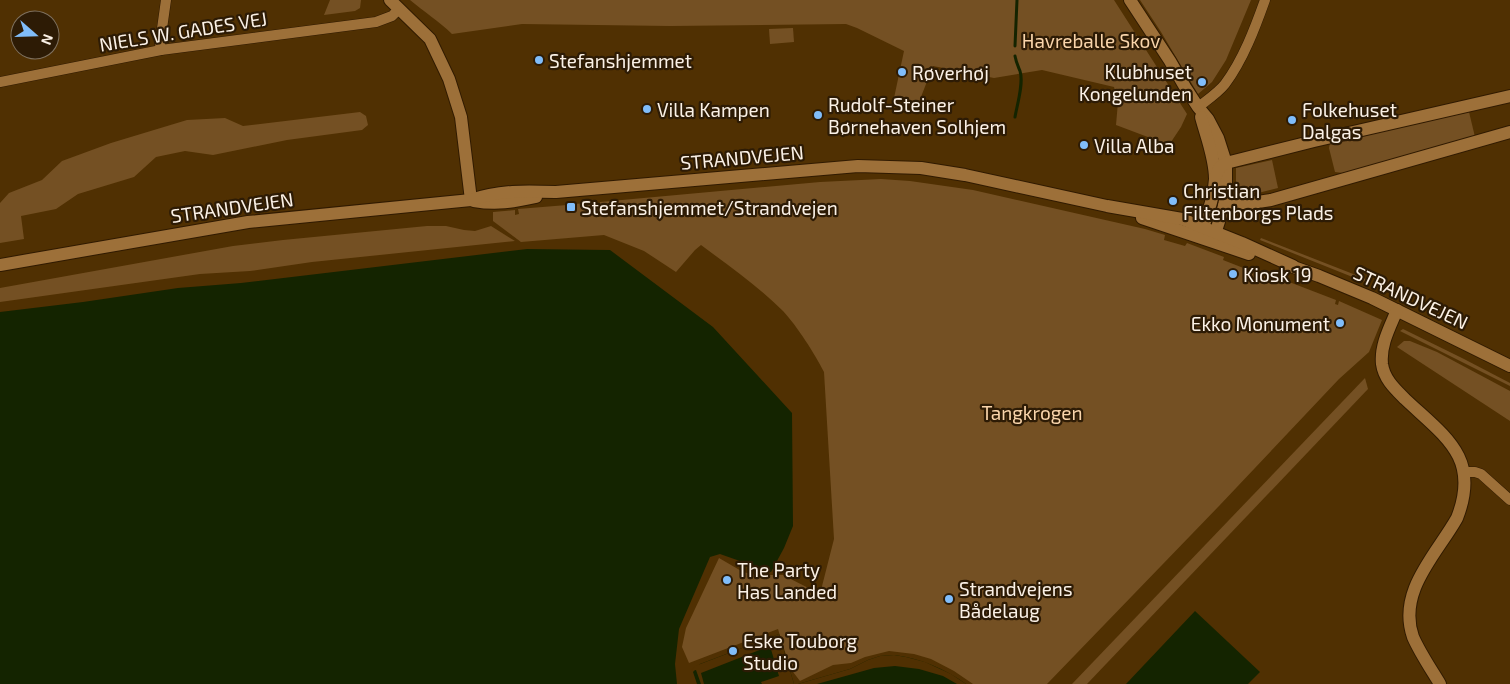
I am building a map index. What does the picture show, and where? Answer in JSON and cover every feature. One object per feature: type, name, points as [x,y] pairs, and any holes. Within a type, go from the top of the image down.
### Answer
[{"type":"street","points":[[161,50],[160,43],[166,0]]},
{"type":"street","points":[[390,0],[430,38],[449,79],[461,117],[471,200]]},
{"type":"street","points":[[1130,0],[1198,107],[1208,119],[1218,138],[1226,163],[1226,185],[1224,206],[1214,237]]},
{"type":"street","points":[[1198,107],[1224,86],[1246,47],[1265,0]]},
{"type":"street","name":"NIELS W. GADES VEJ","points":[[0,82],[161,50],[376,22],[392,16],[400,9]]},
{"type":"street","points":[[1201,232],[1212,198],[1215,177],[1220,167],[1226,163],[1510,96]]},
{"type":"street","points":[[1198,107],[1210,150],[1215,177]]},
{"type":"street","points":[[1224,206],[1231,203],[1271,200],[1510,132]]},
{"type":"street","name":"STRANDVEJEN","points":[[0,265],[248,222],[471,200],[489,194],[522,191],[556,192],[801,170],[875,166],[922,168],[965,175],[1108,206],[1201,232],[1341,284],[1510,366]]},
{"type":"street","points":[[1398,310],[1382,348],[1384,370],[1394,389],[1455,449],[1463,472],[1464,490],[1457,518],[1417,580],[1410,601],[1413,636],[1427,664],[1440,684]]},
{"type":"street","points":[[1463,472],[1481,474],[1510,500]]},
{"type":"green space","points":[[330,0],[361,0],[360,8],[355,11],[324,15]]},
{"type":"green space","name":"Havreballe Skov","points":[[410,0],[1114,0],[1187,114],[1169,145],[1116,125],[1118,102],[1114,87],[1042,70],[994,78],[933,66],[919,102],[894,98],[904,51],[846,24],[670,26],[522,24],[452,34]]},
{"type":"green space","name":"Havreballe Skov","points":[[1140,0],[1251,0],[1226,60],[1212,82],[1198,94]]},
{"type":"green space","points":[[793,28],[794,42],[770,44],[769,29]]},
{"type":"green space","points":[[360,112],[366,116],[368,125],[362,130],[287,140],[213,155],[185,151],[156,157],[134,177],[78,194],[56,209],[21,216],[24,239],[0,243],[0,203],[9,193],[42,180],[62,161],[111,143],[187,120],[225,118],[243,126]]},
{"type":"green space","points":[[1469,112],[1475,137],[1343,173],[1335,172],[1329,148],[1330,143]]},
{"type":"green space","points":[[1272,160],[1278,188],[1258,193],[1236,193],[1236,168]]},
{"type":"green space","name":"Tangkrogen","points":[[881,179],[973,190],[1145,229],[1165,235],[1164,240],[1185,246],[1187,243],[1224,257],[1223,260],[1269,278],[1271,275],[1336,300],[1335,304],[1338,305],[1339,301],[1382,320],[1369,352],[1339,379],[1047,684],[973,684],[931,659],[914,654],[889,651],[865,657],[851,663],[833,665],[800,681],[790,668],[778,629],[689,663],[682,647],[686,628],[719,558],[743,572],[756,575],[783,575],[820,594],[834,539],[824,372],[805,340],[783,311],[701,245],[676,272],[644,251],[604,235],[521,242],[493,221],[493,212],[515,210],[515,215],[519,214],[518,209],[567,205],[567,210],[575,209],[575,204],[596,202],[597,207],[600,206],[600,202],[820,182]]},
{"type":"green space","points":[[427,226],[446,226],[475,231],[491,226],[515,241],[312,262],[250,271],[200,274],[0,302],[0,288],[233,246]]},
{"type":"green space","points":[[1261,238],[1366,279],[1365,282],[1260,240]]},
{"type":"green space","points":[[1403,329],[1510,383],[1510,386],[1400,331]]},
{"type":"green space","points":[[1404,341],[1410,341],[1437,352],[1510,391],[1510,421],[1397,347]]},
{"type":"green space","points":[[1365,378],[1368,389],[1087,684],[1072,684]]},
{"type":"shaded area","points":[[527,249],[610,250],[713,327],[792,413],[793,526],[784,548],[771,572],[720,554],[710,557],[679,629],[675,664],[677,684],[0,684],[0,312],[178,288],[241,283]]},
{"type":"shaded area","points":[[1195,611],[1260,672],[1248,684],[1126,684]]},
{"type":"shaded area","points":[[779,634],[794,684],[697,684],[693,672],[700,664]]},
{"type":"shaded area","points":[[894,655],[932,665],[966,684],[798,684],[850,669],[880,656]]},
{"type":"pier","points":[[779,634],[794,684],[762,684],[761,682],[779,676],[770,646],[701,673],[704,684],[701,684],[696,670],[691,671],[695,666]]},
{"type":"pier","points":[[894,655],[925,662],[951,674],[966,684],[957,684],[943,676],[919,669],[895,666],[874,668],[817,684],[798,684],[850,669],[880,656]]},
{"type":"waterway","points":[[1015,46],[1017,0]]},
{"type":"waterway","points":[[1015,56],[1021,82],[1015,117]]},
{"type":"place","name":"Stefanshjemmet","points":[[539,60]]},
{"type":"place","name":"Røverhøj","points":[[902,72]]},
{"type":"place","name":"Klubhuset Kongelunden","points":[[1202,82]]},
{"type":"place","name":"Villa Kampen","points":[[647,109]]},
{"type":"place","name":"Rudolf-Steiner Børnehaven Solhjem","points":[[818,115]]},
{"type":"place","name":"Folkehuset Dalgas","points":[[1292,120]]},
{"type":"place","name":"Villa Alba","points":[[1084,145]]},
{"type":"place","name":"Christian Filtenborgs Plads","points":[[1173,201]]},
{"type":"place","name":"Stefanshjemmet/Strandvejen","points":[[571,207]]},
{"type":"place","name":"Kiosk 19","points":[[1233,274]]},
{"type":"place","name":"Ekko Monument","points":[[1340,323]]},
{"type":"place","name":"The Party Has Landed","points":[[727,580]]},
{"type":"place","name":"Strandvejens Bådelaug","points":[[949,599]]},
{"type":"place","name":"Eske Touborg Studio","points":[[733,651]]}]
